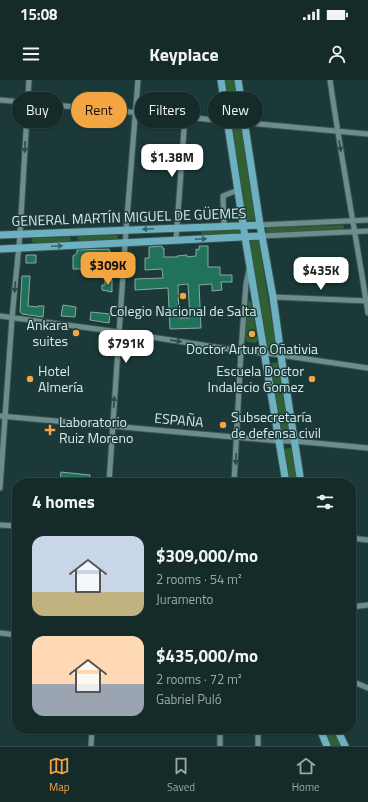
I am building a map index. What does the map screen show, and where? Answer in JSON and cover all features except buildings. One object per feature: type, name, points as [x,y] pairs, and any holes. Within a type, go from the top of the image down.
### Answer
[{"type":"main road","points":[[220,80],[222,92]]},
{"type":"main road","points":[[238,80],[240,92]]},
{"type":"main road","points":[[228,128],[285,478]]},
{"type":"main road","points":[[246,128],[261,236],[273,297],[300,478]]},
{"type":"main road","name":"GENERAL MARTÍN MIGUEL DE GÜEMES","points":[[0,235],[260,225]]},
{"type":"main road","points":[[74,232],[74,245]]},
{"type":"main road","name":"GENERAL MARTÍN MIGUEL DE GÜEMES","points":[[0,249],[261,236]]},
{"type":"main road","points":[[322,734],[326,746]]},
{"type":"main road","points":[[339,734],[345,746]]},
{"type":"street","points":[[28,92],[29,80]]},
{"type":"street","points":[[137,92],[138,80]]},
{"type":"street","points":[[330,80],[337,131],[368,313]]},
{"type":"street","points":[[0,100],[12,101]]},
{"type":"street","points":[[63,105],[135,112]]},
{"type":"street","points":[[109,478],[125,243],[135,124]]},
{"type":"street","points":[[263,124],[368,134]]},
{"type":"street","points":[[0,488],[3,417],[20,234],[26,128]]},
{"type":"street","points":[[176,240],[184,128]]},
{"type":"street","points":[[224,226],[223,196],[238,190]]},
{"type":"street","points":[[260,225],[368,220]]},
{"type":"street","points":[[261,236],[368,231]]},
{"type":"street","points":[[234,478],[241,351],[246,284],[250,267]]},
{"type":"street","points":[[273,297],[367,301]]},
{"type":"street","points":[[0,316],[368,368]]},
{"type":"street","name":"ESPAÑA","points":[[3,417],[368,448]]},
{"type":"street","points":[[0,525],[12,526]]},
{"type":"street","points":[[356,539],[368,540]]},
{"type":"street","points":[[356,607],[368,606]]},
{"type":"street","points":[[0,633],[12,634]]},
{"type":"street","points":[[356,683],[368,688]]},
{"type":"street","points":[[91,746],[92,734]]},
{"type":"street","points":[[220,734],[220,746]]},
{"type":"street","points":[[258,734],[258,746]]},
{"type":"green space","points":[[224,80],[234,80],[236,92],[226,92]]},
{"type":"green space","points":[[242,128],[256,218],[254,220],[248,221],[245,219],[231,129]]},
{"type":"green space","points":[[342,225],[344,228],[342,229],[268,233],[266,231],[267,228]]},
{"type":"green space","points":[[241,229],[241,234],[203,236],[201,232],[204,230]]},
{"type":"green space","points":[[116,235],[118,238],[116,240],[79,241],[77,238],[79,236]]},
{"type":"green space","points":[[69,237],[71,240],[69,242],[34,243],[31,241],[33,238]]},
{"type":"green space","points":[[256,240],[259,243],[276,346],[275,349],[272,350],[267,347],[249,245],[252,241]]},
{"type":"green space","points":[[249,300],[251,302],[258,340],[256,343],[247,342],[245,338]]},
{"type":"green space","points":[[279,362],[289,433],[281,434],[271,363]]},
{"type":"green space","points":[[292,448],[297,478],[288,478],[283,449]]},
{"type":"green space","points":[[325,734],[336,734],[342,746],[329,746]]},
{"type":"place","name":"Colegio Nacional de Salta","points":[[183,296]]},
{"type":"place","name":"Ankara suites","points":[[76,333]]},
{"type":"place","name":"Doctor Arturo Oñativia","points":[[252,334]]},
{"type":"place","name":"Hotel Almería","points":[[30,379]]},
{"type":"place","name":"Escuela Doctor Indalecio Gomez","points":[[312,379]]},
{"type":"place","name":"Subsecretaría de defensa civil","points":[[223,425]]},
{"type":"place","name":"Laboratorio Ruiz Moreno","points":[[50,430]]}]
